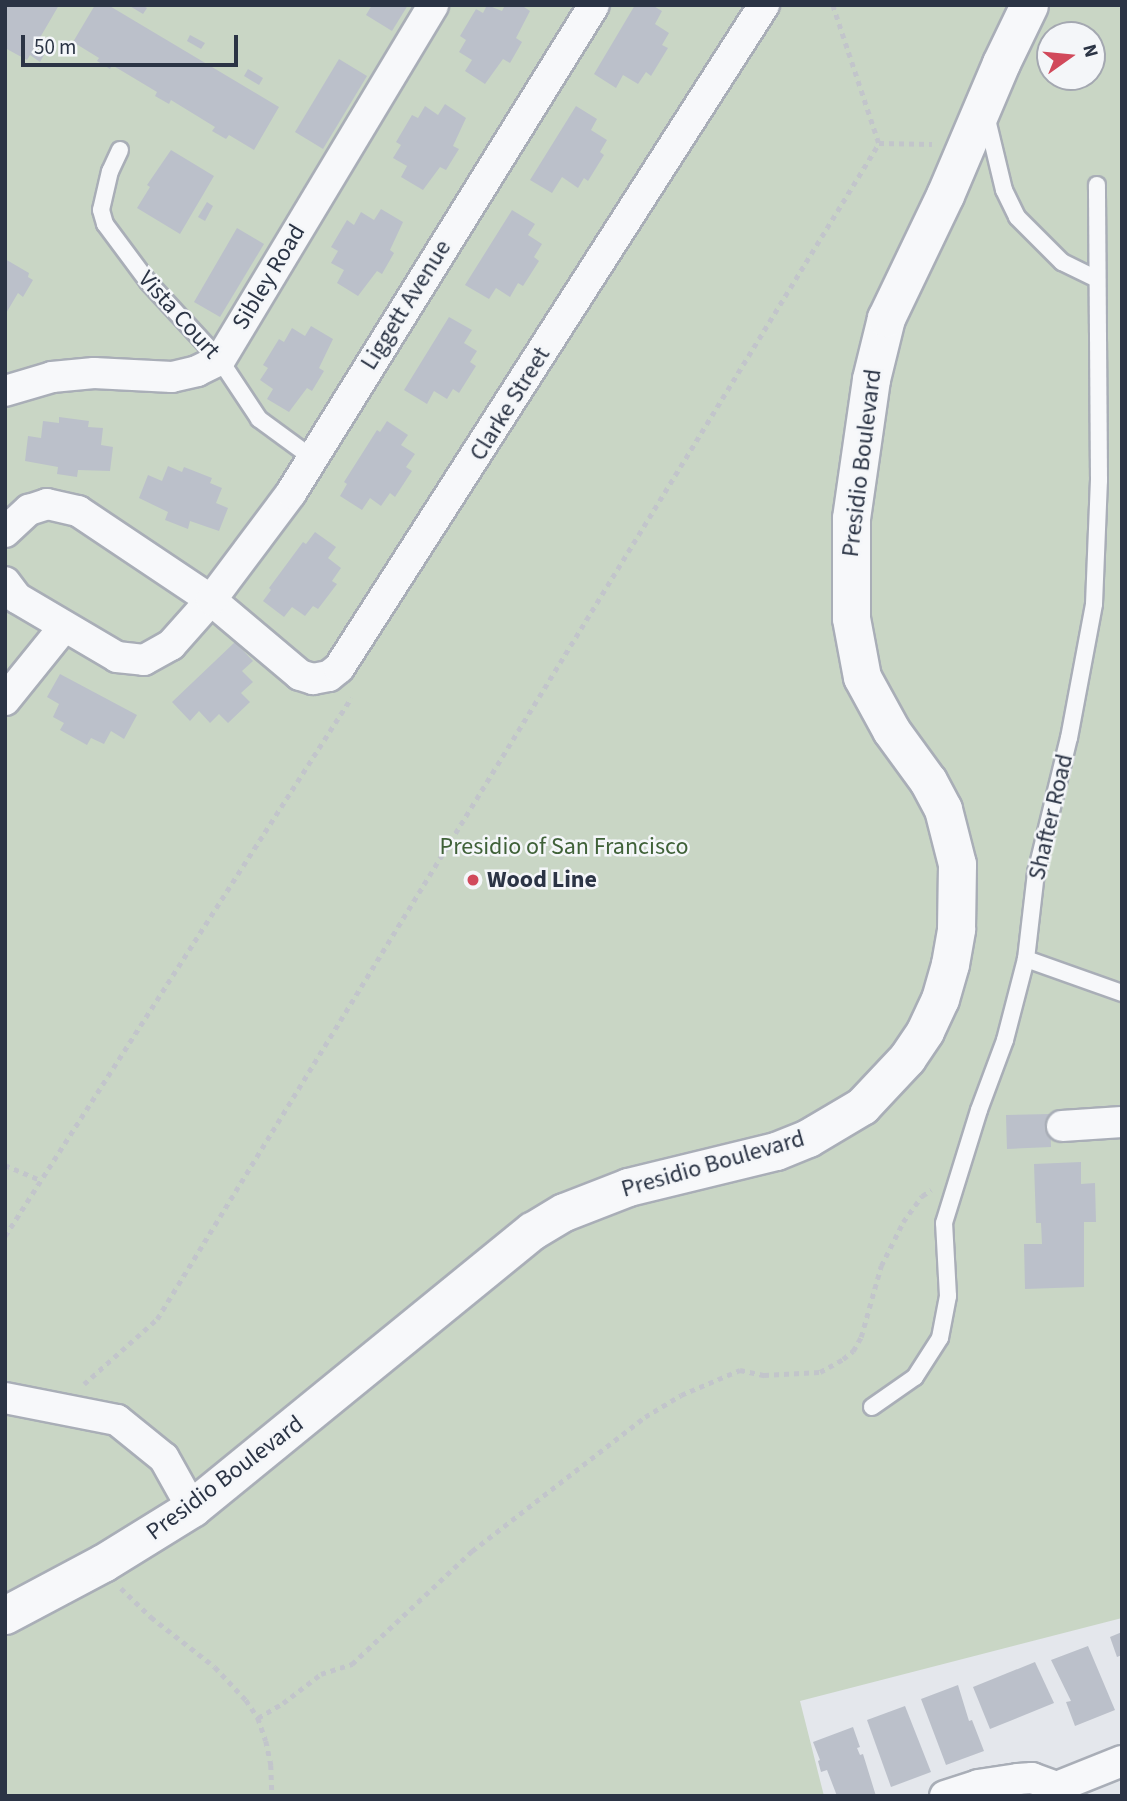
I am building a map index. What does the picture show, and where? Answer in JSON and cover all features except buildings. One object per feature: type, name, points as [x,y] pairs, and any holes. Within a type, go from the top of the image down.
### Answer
[{"type":"street","name":"Sibley Road","points":[[220,359],[433,5]]},
{"type":"street","name":"Liggett Avenue","points":[[5,582],[17,598],[63,628],[117,657],[144,660],[171,645],[211,600],[291,493],[594,5]]},
{"type":"street","name":"Clarke Street","points":[[211,600],[300,675],[313,679],[329,676],[339,668],[764,5]]},
{"type":"street","name":"Presidio Boulevard","points":[[5,1615],[103,1563],[192,1508],[532,1231],[564,1212],[628,1187],[776,1151],[808,1138],[862,1106],[899,1067],[925,1031],[940,999],[950,964],[956,929],[957,864],[943,809],[928,781],[880,712],[862,677],[851,618],[851,518],[878,345],[896,298],[1029,5]]},
{"type":"street","points":[[5,391],[52,377],[94,373],[172,377],[197,371],[220,359]]},
{"type":"street","points":[[5,532],[29,510],[47,504],[61,505],[78,511],[211,600]]},
{"type":"street","points":[[5,700],[63,628]]},
{"type":"street","points":[[1062,1126],[1122,1122]]},
{"type":"street","points":[[5,1398],[117,1420],[164,1458],[192,1508]]},
{"type":"street","points":[[945,1796],[978,1785],[1032,1778],[1058,1793],[1122,1761]]},
{"type":"lane","points":[[983,106],[1004,191],[1017,217],[1062,262],[1097,279]]},
{"type":"lane","name":"Vista Court","points":[[120,150],[110,171],[101,209],[105,224],[148,282],[220,359],[259,419],[311,457]]},
{"type":"lane","name":"Shafter Road","points":[[872,1407],[915,1377],[940,1338],[947,1296],[944,1223],[1005,1040],[1026,959],[1036,873],[1069,738],[1094,604],[1099,480],[1097,185]]},
{"type":"lane","points":[[1026,959],[1122,993]]},
{"type":"path","points":[[57,1408],[157,1319],[879,143],[833,5]]},
{"type":"path","points":[[879,143],[968,144]]},
{"type":"path","points":[[5,1165],[41,1180]]},
{"type":"path","points":[[257,1718],[284,1703],[321,1674],[352,1664],[472,1551],[645,1417],[681,1395],[740,1370],[764,1375],[820,1372],[853,1352],[861,1337],[881,1266],[903,1222],[922,1196],[936,1187],[957,1181]]},
{"type":"path","points":[[113,1580],[151,1617],[215,1667],[246,1700],[257,1718],[271,1765],[272,1796]]},
{"type":"green space","name":"Presidio of San Francisco","points":[[5,5],[1122,5],[1122,1618],[800,1701],[824,1796],[5,1796]]},
{"type":"place","name":"Wood Line","points":[[473,880]]}]
